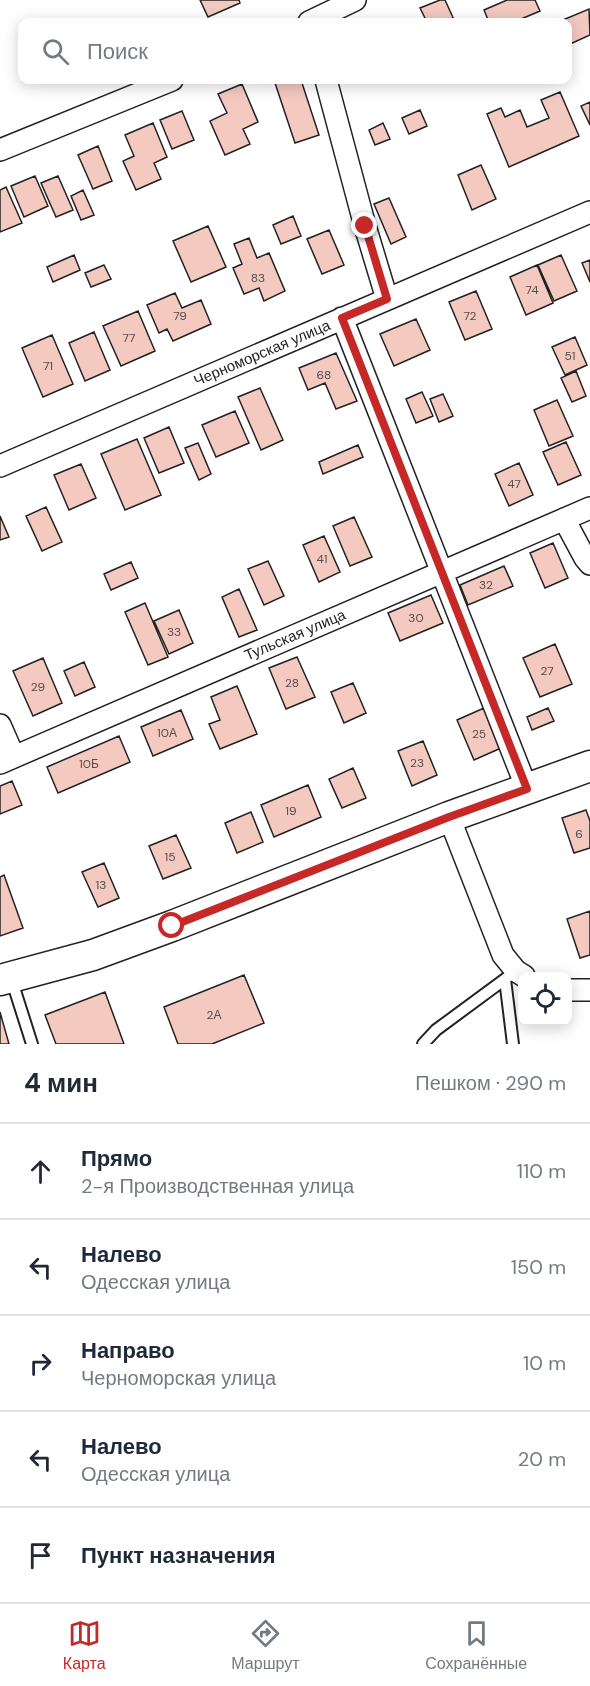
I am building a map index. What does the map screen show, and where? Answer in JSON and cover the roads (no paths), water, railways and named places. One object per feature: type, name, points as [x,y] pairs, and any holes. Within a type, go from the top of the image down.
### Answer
[{"type":"street","points":[[317,18],[355,0]]},
{"type":"street","points":[[0,150],[162,84]]},
{"type":"street","points":[[327,84],[387,299]]},
{"type":"street","name":"Черноморская улица","points":[[0,466],[590,212]]},
{"type":"street","points":[[342,318],[527,789]]},
{"type":"street","name":"Тульская улица","points":[[7,760],[590,508]]},
{"type":"street","points":[[564,519],[590,564]]},
{"type":"street","points":[[0,725],[7,760]]},
{"type":"street","points":[[6,979],[93,955],[449,817],[590,766]]},
{"type":"street","points":[[449,817],[503,955],[515,976]]},
{"type":"street","points":[[572,990],[590,990]]},
{"type":"lane","points":[[423,1044],[436,1030],[515,976]]},
{"type":"lane","points":[[513,1044],[515,976]]},
{"type":"lane","points":[[6,979],[32,1044]]}]
